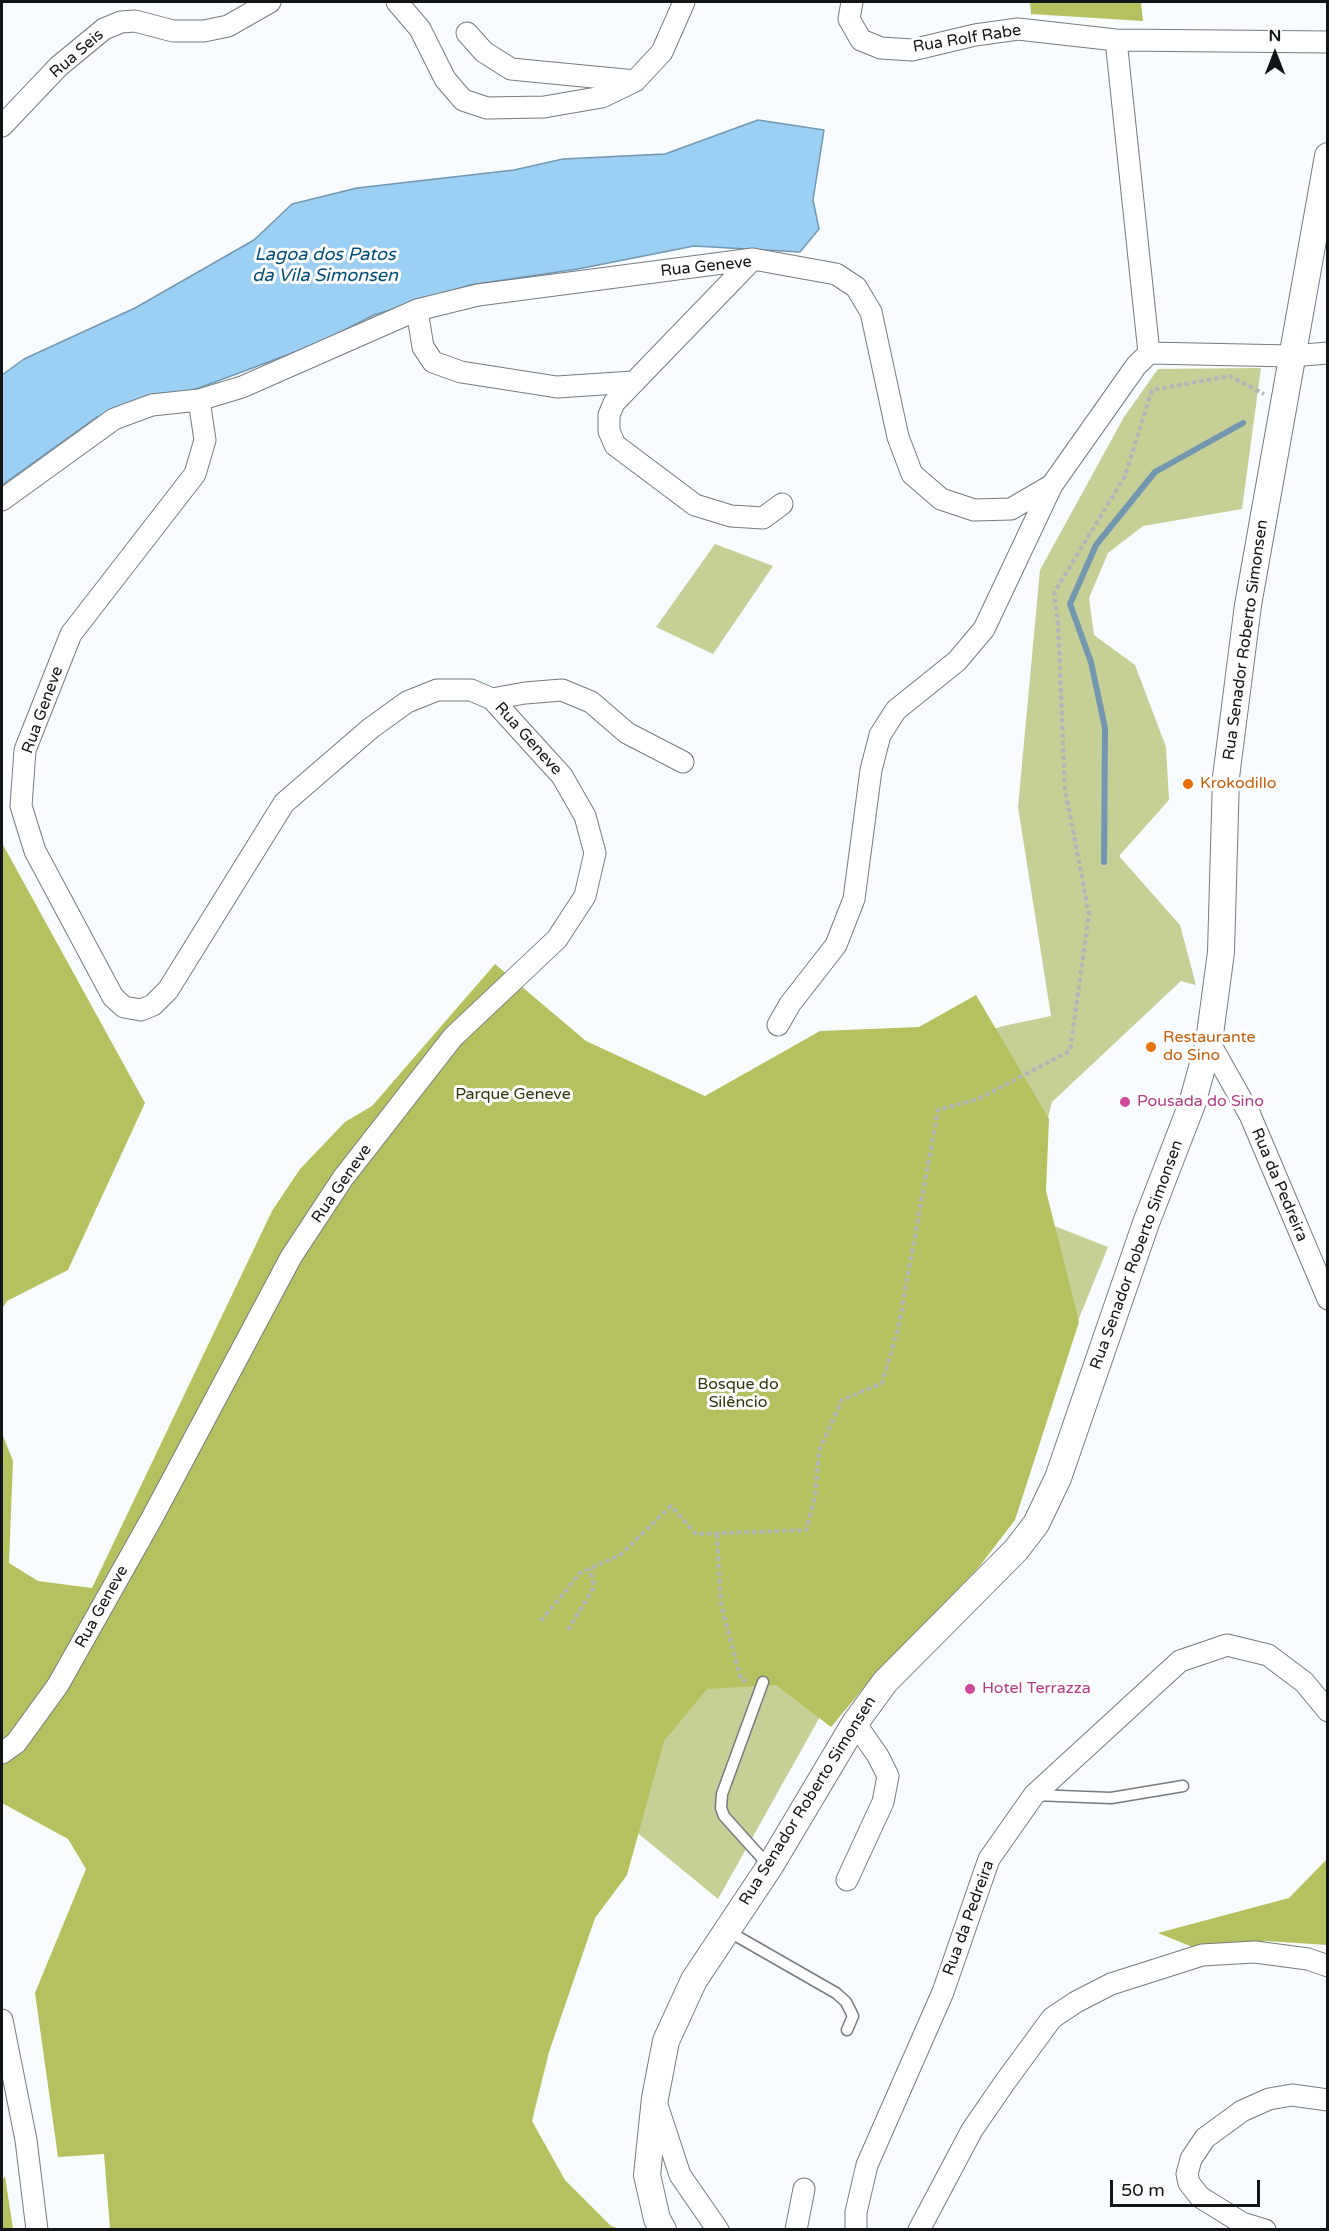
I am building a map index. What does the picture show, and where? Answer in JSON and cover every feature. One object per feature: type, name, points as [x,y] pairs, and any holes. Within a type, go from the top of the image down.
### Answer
[{"type":"street","name":"Rua Seis","points":[[2,126],[59,66],[104,28],[121,22],[135,21],[173,31],[204,31],[228,26],[270,2]]},
{"type":"street","points":[[397,2],[420,28],[445,79],[463,100],[487,108],[544,107],[602,97],[635,81],[662,52],[684,2]]},
{"type":"street","name":"Rua Rolf Rabe","points":[[852,2],[849,19],[861,40],[881,48],[912,50],[975,35],[1018,28],[1116,40],[1328,42]]},
{"type":"street","points":[[467,33],[484,52],[511,69],[635,81]]},
{"type":"street","points":[[1116,40],[1149,353],[1291,356],[1328,353]]},
{"type":"street","name":"Rua Senador Roberto Simonsen","points":[[663,2229],[657,2219],[647,2175],[655,2098],[666,2041],[694,1980],[770,1866],[855,1723],[885,1682],[1016,1550],[1036,1524],[1058,1478],[1146,1223],[1192,1104],[1209,1042],[1221,952],[1226,777],[1248,605],[1328,156]]},
{"type":"street","points":[[753,260],[614,403],[609,415],[609,430],[615,445],[695,505],[731,516],[763,518],[783,504]]},
{"type":"street","name":"Rua Geneve","points":[[2,500],[114,419],[152,405],[199,400],[242,387],[417,310],[478,295],[753,260],[837,274],[856,287],[871,312],[898,437],[912,474],[941,499],[974,510],[1011,509],[1052,485],[1136,366],[1149,353]]},
{"type":"street","points":[[417,310],[423,347],[433,362],[461,372],[557,387],[633,382]]},
{"type":"street","name":"Rua Geneve","points":[[2,1753],[16,1743],[58,1685],[152,1518],[291,1257],[343,1178],[453,1037],[557,939],[585,896],[595,853],[585,816],[562,776],[492,699],[471,690],[437,690],[407,702],[371,728],[284,803],[168,990],[153,1005],[141,1010],[124,1006],[113,997],[35,851],[21,806],[25,750],[71,634],[195,474],[205,440],[199,400]]},
{"type":"street","points":[[778,1025],[790,1004],[837,945],[854,899],[871,770],[880,735],[896,710],[957,662],[984,629],[1052,485]]},
{"type":"street","points":[[492,699],[562,690],[591,702],[627,733],[683,762]]},
{"type":"street","name":"Rua da Pedreira","points":[[1209,1042],[1250,1115],[1328,1299]]},
{"type":"street","name":"Rua da Pedreira","points":[[856,2229],[855,2212],[867,2165],[943,1992],[989,1859],[1034,1795],[1180,1661],[1227,1645],[1268,1655],[1305,1682],[1328,1711]]},
{"type":"street","points":[[847,1880],[883,1802],[888,1776],[878,1756],[855,1723]]},
{"type":"street","points":[[919,2229],[985,2111],[1052,2018],[1076,2002],[1111,1984],[1202,1955],[1255,1952],[1308,1959],[1328,1966]]},
{"type":"street","points":[[2,2020],[26,2140],[37,2229]]},
{"type":"street","points":[[1265,2229],[1242,2223],[1200,2197],[1189,2183],[1187,2174],[1191,2159],[1205,2138],[1242,2110],[1269,2099],[1292,2095],[1328,2100]]},
{"type":"street","points":[[655,2098],[680,2175],[718,2229]]},
{"type":"street","points":[[796,2229],[804,2189]]},
{"type":"lane","points":[[764,1682],[722,1794],[721,1808],[724,1816],[770,1866]]},
{"type":"lane","points":[[1034,1795],[1112,1798],[1183,1786]]},
{"type":"lane","points":[[726,1930],[836,1993],[846,2002],[853,2016],[847,2030]]},
{"type":"path","points":[[541,1621],[580,1573],[620,1555],[671,1506],[696,1534],[806,1530],[815,1497],[819,1452],[842,1400],[882,1383],[898,1329],[938,1110],[978,1099],[1070,1050],[1089,914],[1065,789],[1058,623],[1054,593],[1125,476],[1152,390],[1230,376],[1283,404]]},
{"type":"path","points":[[717,1534],[721,1604],[741,1680],[764,1682]]},
{"type":"path","points":[[568,1630],[594,1587],[590,1569]]},
{"type":"green space","points":[[1030,2],[1141,2],[1143,21],[1031,14]]},
{"type":"green space","name":"Bosque do Silêncio","points":[[1261,368],[1242,509],[1143,526],[1108,553],[1089,598],[1094,635],[1135,665],[1166,747],[1169,800],[1119,856],[1180,925],[1196,985],[1181,981],[1052,1102],[1024,1214],[1108,1247],[1004,1503],[821,1715],[718,1899],[282,1541],[745,1113],[1003,1026],[1051,1016],[1018,807],[1040,570],[1124,417],[1158,369]]},
{"type":"green space","points":[[715,544],[773,566],[713,654],[656,627]]},
{"type":"green space","points":[[2,843],[145,1103],[68,1270],[7,1301],[2,1309]]},
{"type":"green space","name":"Parque Geneve","points":[[495,964],[586,1041],[705,1096],[820,1031],[919,1027],[976,995],[1049,1119],[1046,1191],[1079,1322],[1015,1520],[979,1567],[871,1679],[831,1727],[776,1685],[707,1689],[664,1741],[627,1875],[595,1918],[549,2052],[532,2121],[565,2180],[611,2226],[620,2229],[110,2229],[104,2154],[58,2157],[35,1993],[86,1869],[68,1839],[2,1803],[2,1433],[13,1461],[9,1563],[38,1581],[92,1588],[272,1211],[300,1169],[345,1122],[372,1106]]},
{"type":"green space","points":[[1327,1859],[1327,1945],[1266,1941],[1200,1950],[1158,1933],[1289,1898]]},
{"type":"green space","points":[[5,2176],[13,2229],[2,2229],[2,2181]]},
{"type":"water","name":"Lagoa dos Patos da Vila Simonsen","points":[[758,120],[824,130],[813,200],[819,229],[800,252],[694,246],[578,269],[470,285],[374,315],[319,343],[199,388],[97,417],[2,485],[2,375],[24,359],[135,308],[254,240],[292,204],[357,188],[514,170],[563,159],[665,154]]},
{"type":"waterway","points":[[1104,862],[1105,728],[1091,662],[1070,604],[1096,545],[1155,472],[1243,423]]},
{"type":"place","name":"Krokodillo","points":[[1188,784]]},
{"type":"place","name":"Restaurante do Sino","points":[[1151,1047]]},
{"type":"place","name":"Pousada do Sino","points":[[1125,1102]]},
{"type":"place","name":"Hotel Terrazza","points":[[970,1689]]}]
